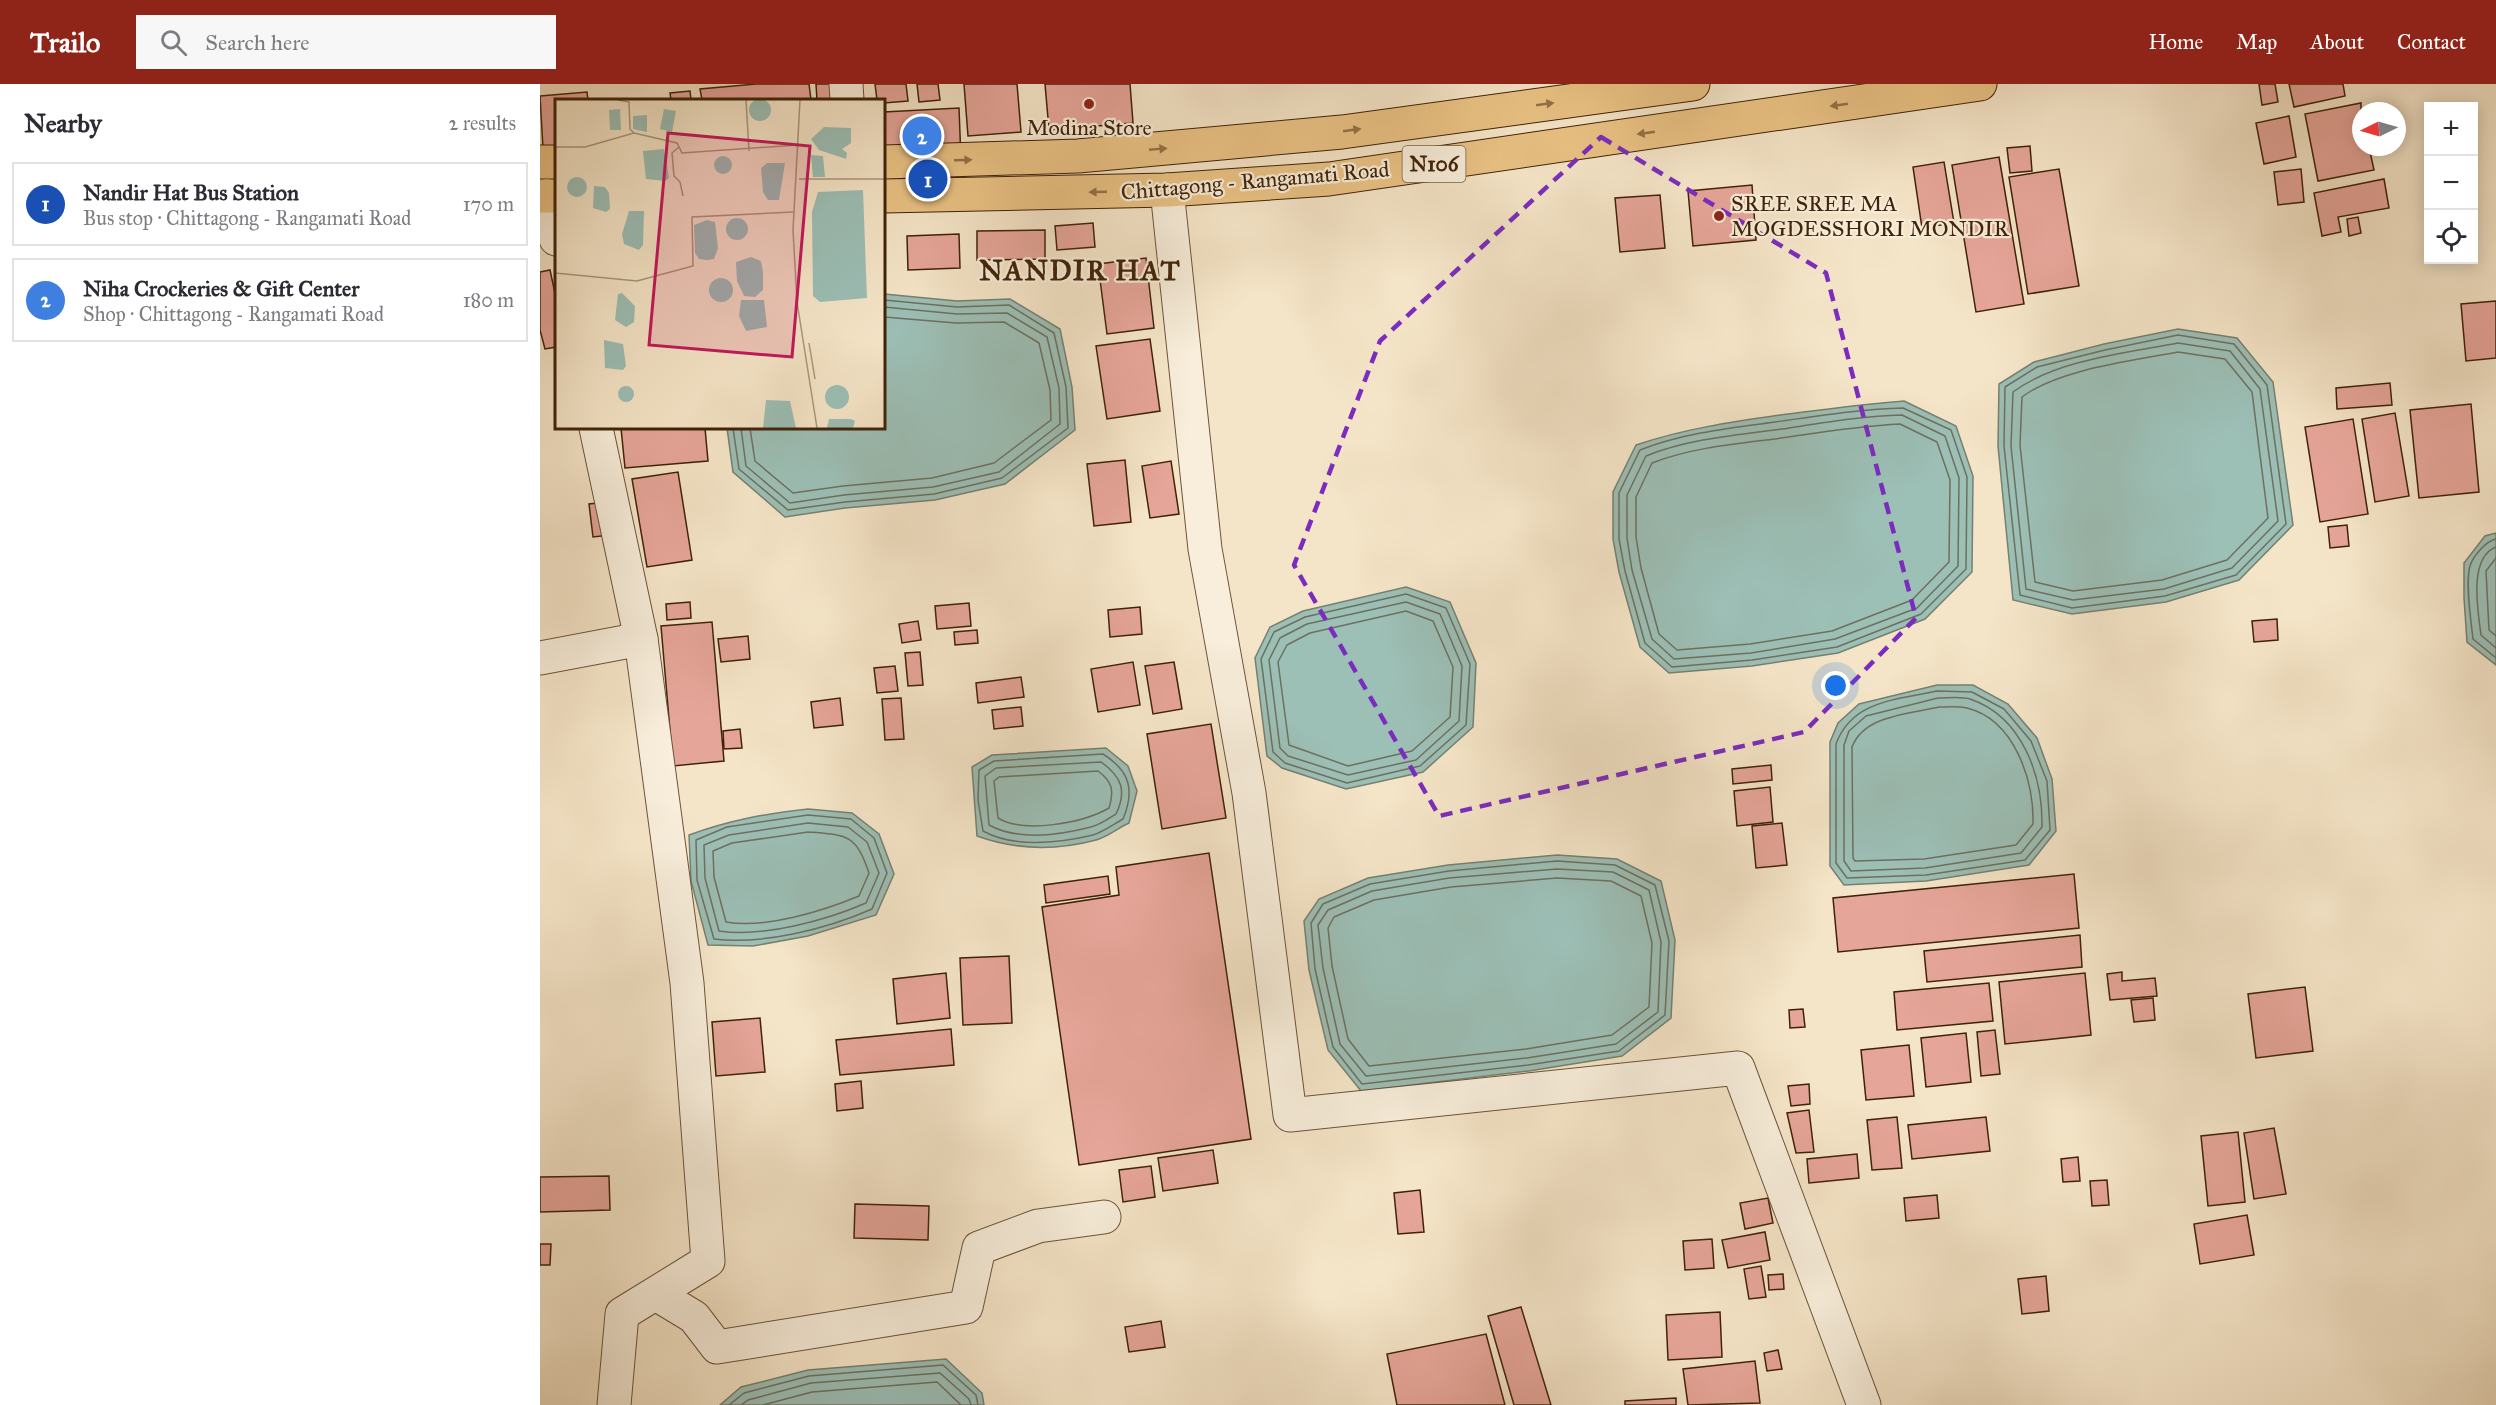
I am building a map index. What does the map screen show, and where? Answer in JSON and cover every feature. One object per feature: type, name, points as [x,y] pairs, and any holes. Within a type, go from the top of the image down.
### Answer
[{"type":"highway","name":"Chittagong - Rangamati Road","points":[[885,162],[1078,156],[1342,132],[1693,84]]},
{"type":"highway","name":"Chittagong - Rangamati Road","points":[[885,196],[1167,190],[1329,179],[1980,84]]},
{"type":"street","points":[[846,84],[847,99]]},
{"type":"street","points":[[1167,190],[1205,549],[1249,793],[1290,1115],[1738,1068],[1864,1405]]},
{"type":"street","points":[[548,196],[555,234]]},
{"type":"street","points":[[596,429],[641,639],[687,983],[708,1262],[622,1314],[615,1405]]},
{"type":"street","points":[[540,658],[641,639]]},
{"type":"street","points":[[656,1294],[694,1317],[717,1347],[926,1315],[966,1307],[979,1248],[1038,1226],[1104,1217]]},
{"type":"highlighted area","points":[[1601,137],[1826,273],[1916,618],[1804,732],[1439,816],[1294,565],[1380,341]]},
{"type":"water","points":[[885,294],[957,301],[1010,299],[1060,329],[1072,387],[1075,430],[1005,484],[935,500],[845,508],[785,517],[733,472],[727,429],[885,429]]},
{"type":"water","points":[[2178,329],[2237,338],[2273,382],[2293,525],[2239,580],[2166,602],[2072,614],[2013,600],[1998,446],[1999,384],[2034,362],[2104,344]]},
{"type":"water","points":[[1904,401],[1956,426],[1973,476],[1972,572],[1925,619],[1838,653],[1752,666],[1669,673],[1640,647],[1619,572],[1613,539],[1613,492],[1636,445],[1689,430],[1725,423]]},
{"type":"water","points":[[2496,533],[2496,665],[2467,642],[2464,563],[2485,536]]},
{"type":"water","points":[[1406,587],[1450,602],[1476,663],[1473,727],[1423,772],[1346,789],[1282,768],[1267,756],[1255,658],[1270,627],[1303,611]]},
{"type":"water","points":[[1937,685],[1973,685],[2008,704],[2037,738],[2052,779],[2056,831],[2029,865],[1926,881],[1844,885],[1830,866],[1830,742],[1838,723],[1859,704]]},
{"type":"water","points":[[1106,748],[1128,766],[1137,791],[1129,823],[1100,839],[1066,846],[1021,846],[977,836],[972,767],[992,755]]},
{"type":"water","points":[[808,809],[852,813],[879,834],[894,874],[876,915],[808,936],[753,946],[708,945],[691,881],[689,835],[747,818]]},
{"type":"water","points":[[1557,855],[1617,859],[1661,881],[1675,940],[1671,1018],[1622,1056],[1529,1071],[1361,1091],[1328,1050],[1309,970],[1304,921],[1319,899],[1368,878],[1448,865]]},
{"type":"water","points":[[946,1359],[982,1393],[984,1405],[720,1405],[741,1387],[808,1370]]},
{"type":"building","points":[[756,84],[809,84],[811,99],[702,99],[700,89]]},
{"type":"building","points":[[816,84],[859,84],[860,99],[817,99]]},
{"type":"building","points":[[875,84],[906,84],[908,101],[885,103],[885,99],[877,99]]},
{"type":"building","points":[[917,84],[938,84],[940,100],[919,102]]},
{"type":"building","points":[[964,84],[1017,84],[1021,132],[968,136]]},
{"type":"building","name":"Modina Store","points":[[1045,84],[1130,84],[1133,123],[1049,130]]},
{"type":"building","points":[[2259,84],[2275,84],[2278,102],[2262,105]]},
{"type":"building","points":[[2289,84],[2343,84],[2345,96],[2294,107]]},
{"type":"building","points":[[690,91],[691,99],[671,99],[670,93]]},
{"type":"building","points":[[587,92],[588,99],[555,99],[555,146],[543,148],[540,96]]},
{"type":"building","points":[[2352,105],[2352,156],[2371,156],[2374,170],[2318,181],[2305,114]]},
{"type":"building","points":[[959,108],[961,160],[885,163],[885,112]]},
{"type":"building","points":[[2289,116],[2296,157],[2264,164],[2256,123]]},
{"type":"building","points":[[2030,146],[2032,171],[2010,173],[2007,148]]},
{"type":"building","points":[[1999,157],[2024,304],[1976,312],[1952,165]]},
{"type":"building","points":[[1944,162],[1954,223],[1922,228],[1913,167]]},
{"type":"building","points":[[2059,169],[2079,286],[2028,294],[2009,177]]},
{"type":"building","points":[[2301,169],[2304,202],[2278,205],[2274,172]]},
{"type":"building","points":[[2384,179],[2389,208],[2338,217],[2341,232],[2322,236],[2314,193]]},
{"type":"building","points":[[1752,185],[1756,240],[1693,246],[1688,191]]},
{"type":"building","points":[[1660,195],[1665,248],[1620,252],[1615,198]]},
{"type":"building","points":[[2358,217],[2361,233],[2349,236],[2347,219]]},
{"type":"building","points":[[1093,223],[1095,247],[1057,250],[1055,226]]},
{"type":"building","points":[[1045,230],[1045,259],[977,260],[977,231]]},
{"type":"building","points":[[959,234],[960,268],[908,270],[907,236]]},
{"type":"building","points":[[1146,258],[1154,328],[1107,334],[1098,264]]},
{"type":"building","points":[[550,270],[555,293],[555,347],[545,349],[540,330],[540,272]]},
{"type":"building","points":[[2496,301],[2496,358],[2466,361],[2461,304]]},
{"type":"building","points":[[1150,339],[1160,411],[1107,419],[1096,346]]},
{"type":"building","points":[[2390,383],[2392,405],[2337,409],[2336,388]]},
{"type":"building","points":[[2471,404],[2479,492],[2419,498],[2410,410]]},
{"type":"building","points":[[2395,413],[2409,496],[2375,502],[2362,419]]},
{"type":"building","points":[[2353,419],[2368,514],[2320,522],[2305,427]]},
{"type":"building","points":[[621,429],[705,429],[708,461],[625,468]]},
{"type":"building","points":[[1125,460],[1131,522],[1094,526],[1087,464]]},
{"type":"building","points":[[1171,461],[1179,514],[1150,518],[1142,466]]},
{"type":"building","points":[[678,472],[692,560],[647,567],[632,479]]},
{"type":"building","points":[[607,502],[610,535],[593,537],[589,504]]},
{"type":"building","points":[[2347,525],[2349,546],[2330,548],[2328,527]]},
{"type":"building","points":[[690,602],[691,618],[667,620],[666,604]]},
{"type":"building","points":[[969,603],[971,626],[937,629],[935,606]]},
{"type":"building","points":[[1140,607],[1142,634],[1110,637],[1108,610]]},
{"type":"building","points":[[2277,619],[2278,640],[2254,642],[2252,621]]},
{"type":"building","points":[[918,621],[921,640],[902,643],[899,624]]},
{"type":"building","points":[[712,622],[724,761],[673,766],[661,626]]},
{"type":"building","points":[[977,630],[978,643],[955,645],[954,632]]},
{"type":"building","points":[[748,636],[750,659],[721,662],[718,639]]},
{"type":"building","points":[[920,652],[923,685],[908,686],[905,653]]},
{"type":"building","points":[[1133,662],[1140,705],[1098,712],[1091,669]]},
{"type":"building","points":[[1174,662],[1182,709],[1153,714],[1145,666]]},
{"type":"building","points":[[895,666],[898,691],[877,693],[874,668]]},
{"type":"building","points":[[1021,677],[1024,697],[978,703],[976,683]]},
{"type":"building","points":[[840,698],[843,725],[814,728],[811,702]]},
{"type":"building","points":[[901,698],[904,739],[885,740],[882,699]]},
{"type":"building","points":[[1021,707],[1023,726],[994,729],[992,710]]},
{"type":"building","points":[[1211,724],[1226,818],[1162,829],[1147,734]]},
{"type":"building","points":[[740,729],[742,748],[724,749],[723,731]]},
{"type":"building","points":[[1771,765],[1772,780],[1733,784],[1732,769]]},
{"type":"building","points":[[1770,787],[1773,822],[1737,826],[1734,791]]},
{"type":"building","points":[[1782,823],[1787,865],[1756,868],[1752,826]]},
{"type":"building","points":[[1209,853],[1251,1139],[1079,1165],[1042,907],[1119,895],[1116,867]]},
{"type":"building","points":[[2074,874],[2079,928],[1838,952],[1833,898]]},
{"type":"building","points":[[1108,876],[1110,894],[1046,903],[1044,885]]},
{"type":"building","points":[[2080,935],[2082,967],[1927,982],[1924,951]]},
{"type":"building","points":[[1009,956],[1012,1023],[963,1025],[960,958]]},
{"type":"building","points":[[2122,972],[2122,981],[2155,978],[2157,996],[2110,1000],[2107,974]]},
{"type":"building","points":[[946,973],[950,1018],[897,1024],[893,979]]},
{"type":"building","points":[[2085,973],[2091,1035],[2005,1044],[1999,982]]},
{"type":"building","points":[[1989,983],[1993,1021],[1897,1030],[1894,992]]},
{"type":"building","points":[[2305,987],[2313,1051],[2256,1058],[2248,994]]},
{"type":"building","points":[[2153,998],[2155,1020],[2134,1022],[2131,1000]]},
{"type":"building","points":[[1803,1009],[1805,1027],[1790,1028],[1789,1010]]},
{"type":"building","points":[[760,1018],[765,1072],[716,1076],[712,1022]]},
{"type":"building","points":[[951,1029],[954,1065],[840,1075],[836,1040]]},
{"type":"building","points":[[1995,1030],[2000,1074],[1981,1076],[1977,1032]]},
{"type":"building","points":[[1966,1033],[1971,1082],[1926,1087],[1921,1038]]},
{"type":"building","points":[[1909,1045],[1914,1096],[1866,1100],[1861,1050]]},
{"type":"building","points":[[861,1081],[863,1108],[837,1111],[835,1084]]},
{"type":"building","points":[[1809,1084],[1810,1104],[1791,1106],[1788,1086]]},
{"type":"building","points":[[1809,1110],[1814,1152],[1796,1153],[1787,1113]]},
{"type":"building","points":[[1897,1117],[1902,1168],[1872,1170],[1867,1120]]},
{"type":"building","points":[[1986,1117],[1990,1151],[1912,1159],[1908,1125]]},
{"type":"building","points":[[2274,1128],[2286,1194],[2254,1199],[2244,1133]]},
{"type":"building","points":[[2238,1132],[2245,1202],[2208,1206],[2201,1136]]},
{"type":"building","points":[[1213,1150],[1218,1183],[1163,1191],[1158,1158]]},
{"type":"building","points":[[1857,1154],[1859,1178],[1809,1183],[1807,1159]]},
{"type":"building","points":[[2078,1157],[2080,1181],[2063,1182],[2061,1159]]},
{"type":"building","points":[[1151,1166],[1155,1197],[1123,1202],[1119,1170]]},
{"type":"building","points":[[609,1176],[610,1210],[540,1212],[540,1177]]},
{"type":"building","points":[[2107,1180],[2109,1205],[2092,1206],[2090,1181]]},
{"type":"building","points":[[1420,1190],[1424,1232],[1398,1234],[1394,1193]]},
{"type":"building","points":[[1937,1195],[1939,1218],[1906,1221],[1904,1198]]},
{"type":"building","points":[[1768,1198],[1773,1223],[1745,1229],[1740,1203]]},
{"type":"building","points":[[855,1204],[929,1206],[928,1240],[854,1238]]},
{"type":"building","points":[[2247,1215],[2254,1255],[2200,1264],[2194,1224]]},
{"type":"building","points":[[1765,1232],[1770,1260],[1728,1268],[1722,1240]]},
{"type":"building","points":[[1712,1239],[1714,1268],[1685,1270],[1683,1241]]},
{"type":"building","points":[[540,1244],[551,1244],[550,1265],[540,1265]]},
{"type":"building","points":[[1761,1266],[1766,1297],[1749,1299],[1744,1269]]},
{"type":"building","points":[[1783,1274],[1784,1289],[1769,1290],[1768,1275]]},
{"type":"building","points":[[2046,1276],[2049,1311],[2022,1314],[2018,1279]]},
{"type":"building","points":[[1521,1307],[1551,1405],[1514,1405],[1488,1316]]},
{"type":"building","points":[[1720,1312],[1722,1357],[1668,1360],[1666,1315]]},
{"type":"building","points":[[1161,1321],[1165,1347],[1129,1352],[1125,1327]]},
{"type":"building","points":[[1486,1334],[1505,1405],[1397,1405],[1387,1354]]},
{"type":"building","points":[[1778,1350],[1782,1369],[1767,1371],[1764,1353]]},
{"type":"building","points":[[1755,1361],[1760,1403],[1688,1405],[1683,1369]]},
{"type":"building","points":[[1676,1398],[1676,1405],[1625,1405],[1625,1401]]},
{"type":"place","name":"Modina Store","points":[[1089,104]]},
{"type":"place","name":"Niha Crockeries & Gift Center","points":[[922,136]]},
{"type":"place","name":"Nandir Hat Bus Station","points":[[928,179]]},
{"type":"place","name":"SREE SREE MA MOGDESSHORI MONDIR","points":[[1719,216]]},
{"type":"district","name":"NANDIR HAT","points":[[1080,270]]}]
